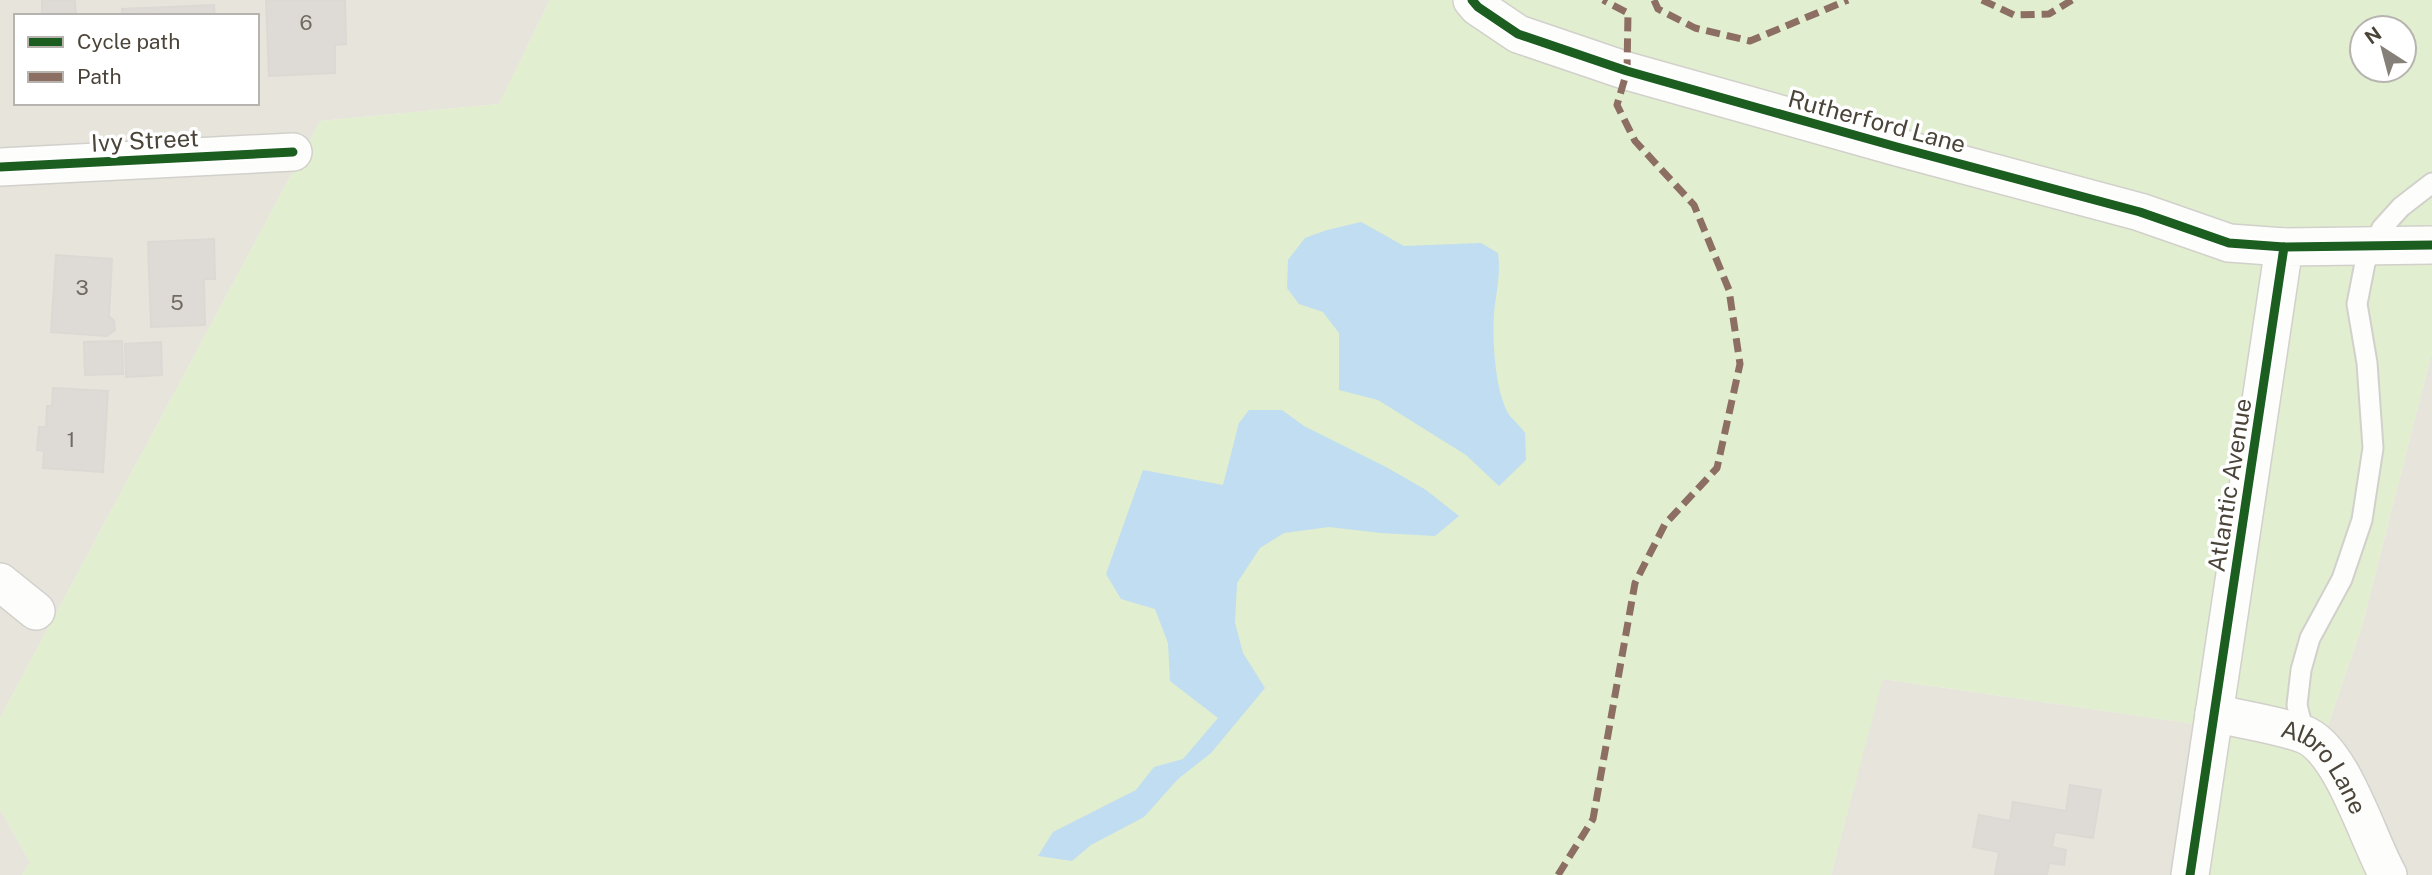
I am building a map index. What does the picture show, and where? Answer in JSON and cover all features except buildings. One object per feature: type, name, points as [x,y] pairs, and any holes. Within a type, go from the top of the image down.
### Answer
[{"type":"street","name":"Rutherford Lane","points":[[1472,0],[1518,34],[1627,71],[2140,212],[2229,243],[2284,247]]},
{"type":"street","name":"Ivy Street","points":[[0,167],[293,152]]},
{"type":"street","points":[[2284,247],[2432,245]]},
{"type":"street","name":"Atlantic Avenue","points":[[2190,875],[2284,247]]},
{"type":"street","points":[[0,582],[36,611]]},
{"type":"street","name":"Albro Lane","points":[[2214,713],[2304,734],[2322,745],[2352,796],[2388,875]]},
{"type":"lane","points":[[2304,734],[2297,705],[2301,670],[2310,638],[2342,579],[2362,520],[2373,448],[2367,363],[2357,304],[2365,263],[2382,228],[2401,207],[2432,183]]},
{"type":"shaded area","points":[[0,0],[550,0],[499,104],[320,121],[0,718]]},
{"type":"shaded area","points":[[2432,352],[2432,875],[2379,875],[2327,728],[2362,626]]},
{"type":"shaded area","points":[[1882,679],[2223,728],[2201,875],[1831,875]]},
{"type":"shaded area","points":[[0,809],[30,862],[22,875],[0,875]]},
{"type":"green space","points":[[550,0],[2432,0],[2432,352],[2362,626],[2327,728],[2379,875],[2201,875],[2222,728],[1883,679],[1831,875],[22,875],[30,862],[0,809],[0,718],[320,121],[499,104]]},
{"type":"water","points":[[1361,222],[1404,246],[1481,243],[1498,253],[1499,276],[1493,324],[1496,366],[1505,407],[1525,433],[1526,460],[1499,486],[1466,455],[1378,400],[1339,390],[1339,333],[1323,312],[1299,304],[1287,288],[1288,260],[1305,238]]},
{"type":"water","points":[[1249,410],[1282,410],[1304,426],[1426,490],[1459,516],[1435,536],[1329,527],[1284,533],[1260,548],[1237,583],[1235,623],[1243,653],[1265,688],[1211,753],[1178,779],[1144,817],[1091,845],[1072,861],[1038,856],[1053,832],[1136,790],[1154,767],[1183,759],[1218,718],[1170,681],[1168,643],[1155,609],[1121,599],[1106,574],[1143,470],[1223,485],[1239,423]]},
{"type":"marked path","points":[[1558,875],[1593,819],[1635,583],[1665,524],[1717,468],[1740,364],[1729,290],[1694,205],[1635,141],[1617,105],[1627,71],[1628,13],[1603,0]]},
{"type":"marked path","points":[[1654,0],[1658,9],[1695,28],[1750,41],[1848,0]]},
{"type":"marked path","points":[[1982,0],[2014,15],[2049,14],[2072,0]]},
{"type":"cycle path","points":[[1472,0],[1518,34],[1627,71],[2140,212],[2229,243],[2284,247]]},
{"type":"cycle path","points":[[0,167],[293,152]]},
{"type":"cycle path","points":[[2190,875],[2284,247],[2432,245]]}]
